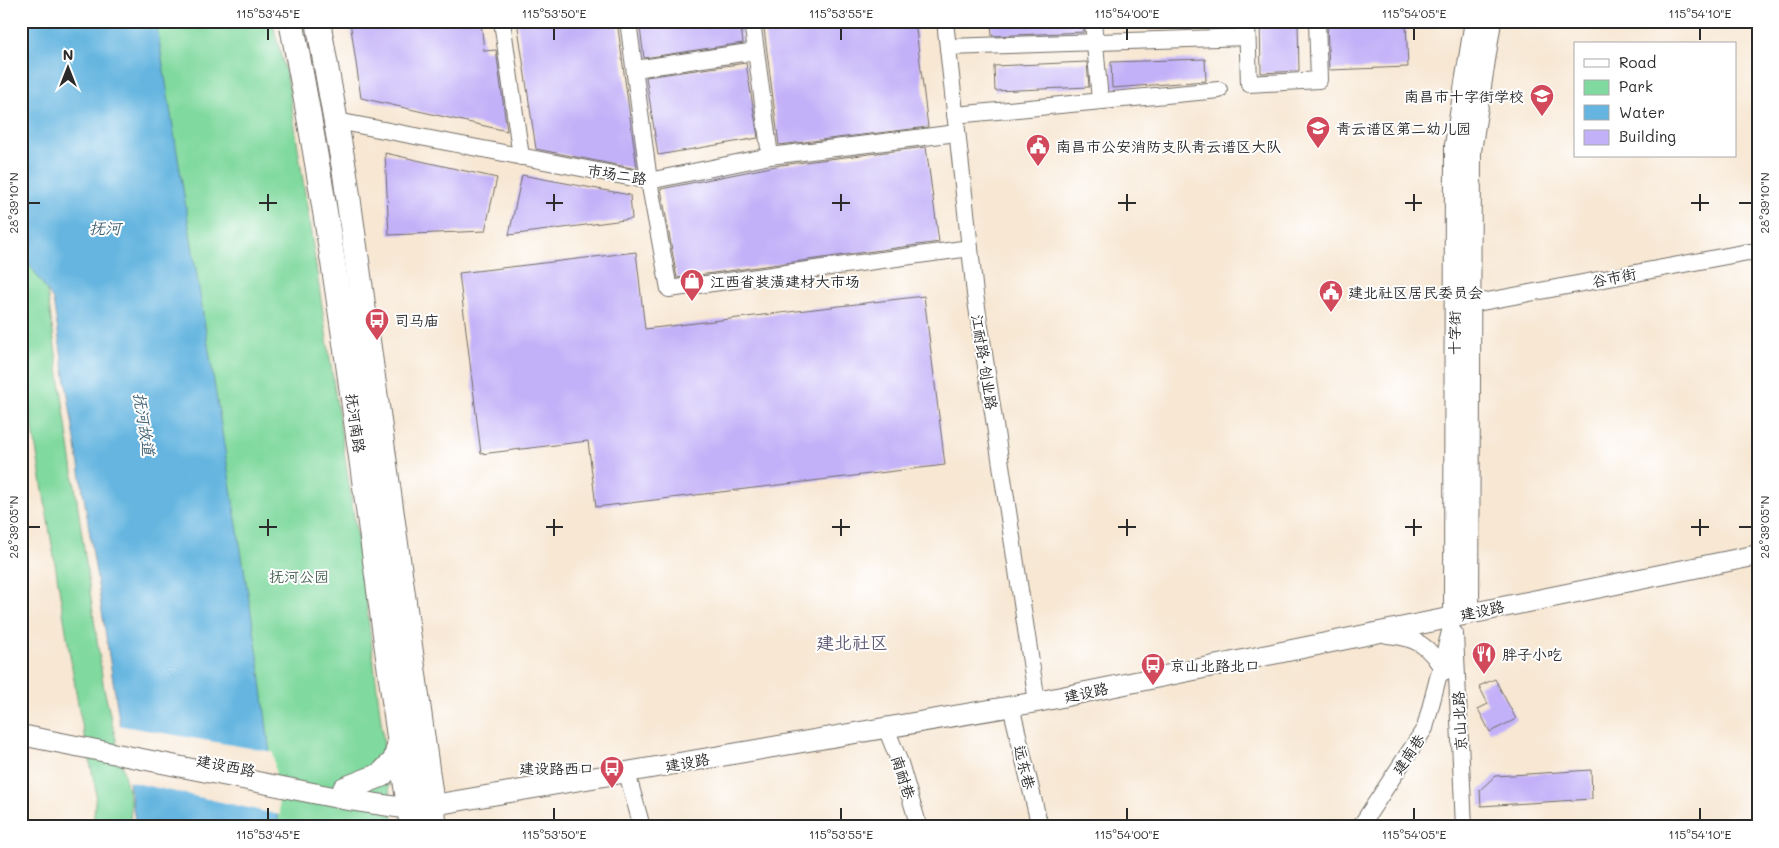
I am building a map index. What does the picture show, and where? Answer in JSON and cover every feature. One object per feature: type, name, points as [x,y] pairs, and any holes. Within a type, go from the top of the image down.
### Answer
[{"type":"highway","name":"抚河南路","points":[[291,21],[311,123],[337,289],[400,740],[422,810]]},
{"type":"highway","name":"抚河南路","points":[[318,21],[337,121],[422,810]]},
{"type":"highway","points":[[344,794],[381,775],[395,761],[400,740]]},
{"type":"main road","name":"十字街","points":[[1462,614],[1455,145],[1475,21]]},
{"type":"main road","name":"十字街","points":[[1462,614],[1471,304],[1472,151],[1491,21]]},
{"type":"main road","name":"建设路","points":[[422,810],[627,772],[1037,702],[1758,555]]},
{"type":"main road","name":"建设西路","points":[[21,725],[51,736],[422,810]]},
{"type":"main road","name":"建设西路","points":[[21,735],[51,736]]},
{"type":"street","points":[[502,21],[521,157]]},
{"type":"street","points":[[628,21],[649,181],[669,289],[970,248]]},
{"type":"street","points":[[752,21],[770,156]]},
{"type":"street","name":"江耐路·创业路","points":[[945,21],[975,294],[1037,702]]},
{"type":"street","points":[[1093,21],[1100,101]]},
{"type":"street","points":[[948,46],[1095,42],[1247,29],[1249,84],[1319,80],[1316,21]]},
{"type":"street","points":[[635,70],[756,50]]},
{"type":"street","points":[[955,115],[1219,90]]},
{"type":"street","name":"市场二路","points":[[337,121],[649,181],[770,156],[958,133]]},
{"type":"street","name":"谷市街","points":[[1471,304],[1748,252],[1758,253]]},
{"type":"street","name":"建南巷","points":[[1360,827],[1426,728],[1441,666],[1462,614]]},
{"type":"street","name":"京山北路","points":[[1462,614],[1458,696],[1464,827]]},
{"type":"street","points":[[1370,633],[1408,636],[1424,646],[1441,666],[1458,696]]},
{"type":"street","name":"远东巷","points":[[1011,706],[1040,827]]},
{"type":"street","name":"南耐巷","points":[[886,728],[900,763],[919,827]]},
{"type":"street","points":[[627,772],[642,827]]},
{"type":"green space","name":"抚河公园","points":[[156,21],[272,21],[288,82],[364,583],[394,827],[271,827]]},
{"type":"green space","points":[[21,256],[45,277],[104,689],[131,803],[130,827],[93,827],[96,791],[79,710],[21,356]]},
{"type":"water","name":"抚河","points":[[21,21],[156,21],[258,656],[279,827],[136,827],[53,300],[21,251]]},
{"type":"pier","points":[[117,725],[273,752],[280,815],[126,781]]},
{"type":"building","points":[[350,21],[481,21],[484,51],[496,50],[507,131],[361,98]]},
{"type":"building","points":[[517,21],[617,21],[637,169],[536,149]]},
{"type":"building","points":[[639,21],[740,21],[743,43],[644,58]]},
{"type":"building","points":[[763,21],[915,21],[928,127],[779,145]]},
{"type":"building","points":[[991,21],[1083,21],[1084,32],[992,36]]},
{"type":"building","points":[[1260,21],[1298,21],[1299,71],[1261,73]]},
{"type":"building","points":[[1327,21],[1394,21],[1394,25],[1406,24],[1408,67],[1329,70]]},
{"type":"building","points":[[1205,59],[1206,81],[1112,88],[1111,62]]},
{"type":"building","points":[[1087,62],[1089,87],[995,91],[994,66]]},
{"type":"building","points":[[746,63],[758,138],[658,155],[646,77]]},
{"type":"building","points":[[926,147],[939,242],[677,278],[661,189],[781,165]]},
{"type":"building","points":[[385,153],[497,178],[485,231],[389,235]]},
{"type":"building","points":[[522,175],[630,195],[632,219],[509,235]]},
{"type":"building","points":[[636,252],[645,329],[924,296],[945,465],[596,507],[588,441],[481,454],[459,273]]},
{"type":"building","points":[[1495,679],[1516,719],[1490,732],[1478,709],[1488,704],[1479,686]]},
{"type":"building","points":[[1591,770],[1592,799],[1481,806],[1480,790],[1495,776]]},
{"type":"place","name":"南昌市十字街学校","points":[[1542,117]]},
{"type":"place","name":"青云谱区第二幼儿园","points":[[1318,149]]},
{"type":"place","name":"南昌市公安消防支队青云谱区大队","points":[[1038,167]]},
{"type":"place","name":"江西省装潢建材大市场","points":[[692,302]]},
{"type":"place","name":"建北社区居民委员会","points":[[1331,313]]},
{"type":"place","name":"司马庙","points":[[377,341]]},
{"type":"place","name":"胖子小吃","points":[[1484,675]]},
{"type":"place","name":"京山北路北口","points":[[1153,686]]},
{"type":"place","name":"建设路西口","points":[[612,789]]},
{"type":"district","name":"建北社区","points":[[852,642]]},
{"type":"water label","name":"抚河故道","points":[[145,424]]}]
